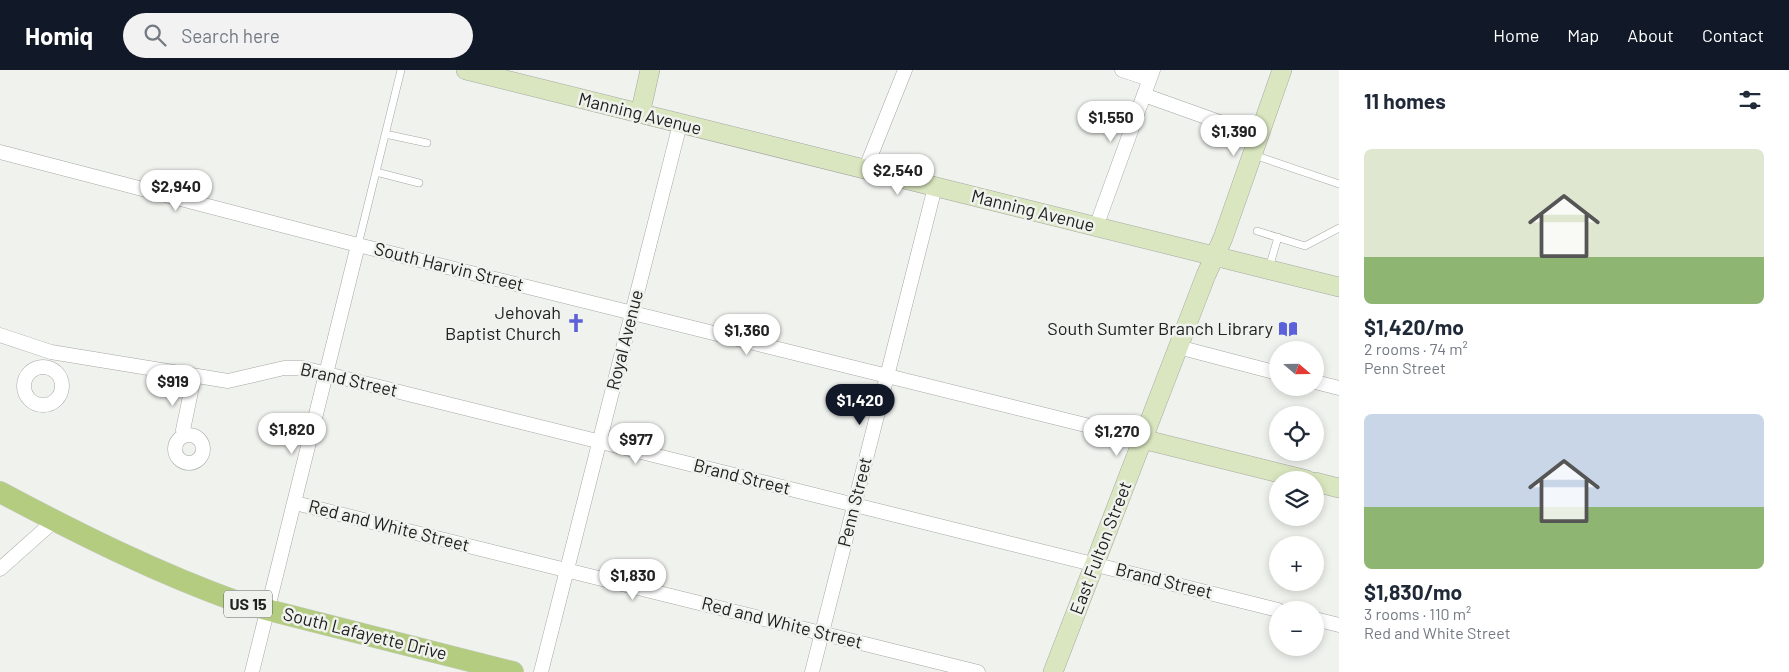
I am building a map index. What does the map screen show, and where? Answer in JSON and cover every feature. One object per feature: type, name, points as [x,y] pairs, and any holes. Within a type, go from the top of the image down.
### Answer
[{"type":"main road","name":"Manning Avenue","points":[[468,70],[1339,287]]},
{"type":"main road","points":[[640,114],[650,70]]},
{"type":"main road","name":"East Fulton Street","points":[[1053,672],[1215,256],[1282,70]]},
{"type":"main road","name":"South Harvin Street","points":[[1142,440],[1270,471]]},
{"type":"main road","points":[[1324,484],[1339,488]]},
{"type":"main road","name":"South Lafayette Drive","points":[[0,492],[54,521],[157,571],[224,597],[268,610],[513,672]]},
{"type":"street","points":[[864,170],[905,70]]},
{"type":"street","points":[[1096,227],[1151,75],[1122,70]]},
{"type":"street","points":[[1144,95],[1259,136]]},
{"type":"street","name":"Royal Avenue","points":[[541,672],[680,124]]},
{"type":"street","name":"South Harvin Street","points":[[0,152],[358,245],[1142,440]]},
{"type":"street","name":"Penn Street","points":[[812,672],[935,187]]},
{"type":"street","points":[[252,672],[358,245]]},
{"type":"street","name":"Brand Street","points":[[0,335],[51,352],[194,377],[228,381],[294,367],[327,373],[1269,608]]},
{"type":"street","points":[[1178,347],[1269,371]]},
{"type":"street","points":[[48,368],[51,352]]},
{"type":"street","points":[[185,435],[183,430],[194,377]]},
{"type":"street","points":[[1324,384],[1339,388]]},
{"type":"street","name":"Red and White Street","points":[[295,503],[978,672]]},
{"type":"street","points":[[0,569],[54,521]]},
{"type":"street","points":[[1324,621],[1339,625]]},
{"type":"lane","points":[[358,245],[401,70]]},
{"type":"lane","points":[[385,134],[427,143]]},
{"type":"lane","points":[[1252,155],[1339,184]]},
{"type":"lane","points":[[376,172],[419,183]]},
{"type":"lane","points":[[1257,231],[1305,246],[1339,228]]},
{"type":"lane","points":[[1268,269],[1278,237]]},
{"type":"place","name":"Jehovah Baptist Church","points":[[576,323]]},
{"type":"place","name":"South Sumter Branch Library","points":[[1288,329]]}]
